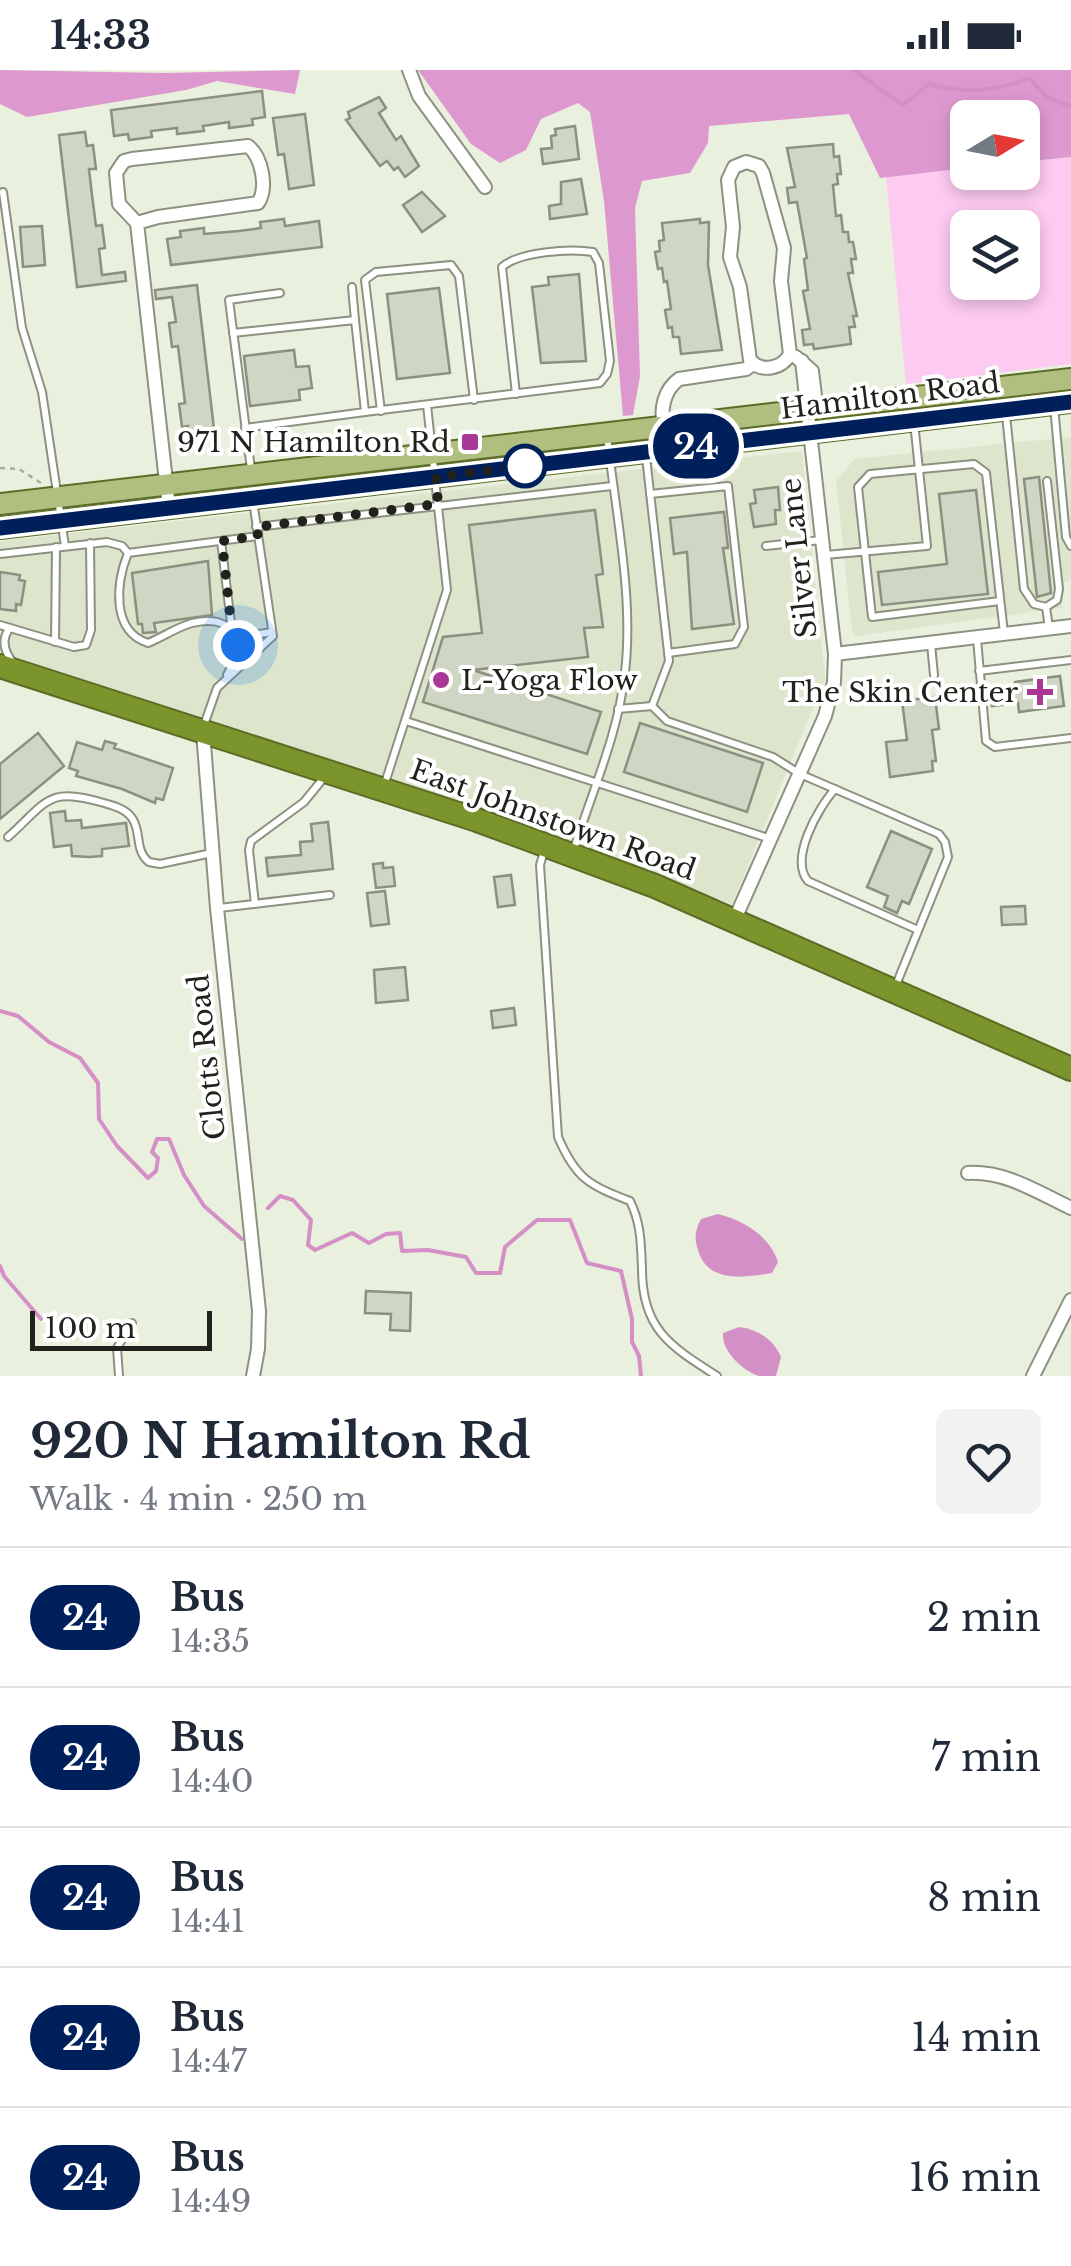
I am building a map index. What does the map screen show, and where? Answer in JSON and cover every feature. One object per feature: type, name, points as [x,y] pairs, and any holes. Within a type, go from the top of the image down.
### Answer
[{"type":"highway","name":"East Johnstown Road","points":[[10,669],[383,789],[656,886],[1071,1070]]},
{"type":"main road","name":"Hamilton Road","points":[[0,504],[1071,380]]},
{"type":"main road","name":"Hamilton Road","points":[[0,528],[1062,404]]},
{"type":"street","points":[[409,70],[420,96],[485,186]]},
{"type":"street","points":[[137,223],[258,203],[264,191],[257,154],[248,146],[124,161],[116,173],[119,204],[137,223],[169,508]]},
{"type":"street","points":[[740,163],[758,166],[766,180],[784,255],[781,282],[796,357],[777,366],[763,368],[753,364],[740,288],[730,257],[733,228],[728,180],[740,163]]},
{"type":"street","name":"Silver Lane","points":[[734,921],[825,716],[834,682],[835,654],[808,410],[815,396],[812,371],[796,357]]},
{"type":"street","points":[[672,425],[668,392],[679,379],[746,369],[753,364]]},
{"type":"street","points":[[835,654],[1071,626]]},
{"type":"street","name":"Clotts Road","points":[[203,732],[258,1311],[258,1348],[252,1376]]},
{"type":"street","points":[[968,1173],[1006,1177],[1071,1208]]},
{"type":"street","points":[[1033,1376],[1071,1300]]},
{"type":"lane","points":[[3,192],[22,328],[42,392],[60,497],[56,642]]},
{"type":"lane","points":[[245,428],[474,400],[600,383],[610,361],[599,264],[593,252],[576,249],[511,259],[502,267],[516,394]]},
{"type":"lane","points":[[381,410],[365,280],[376,272],[451,265],[460,276],[474,400]]},
{"type":"lane","points":[[352,287],[365,412]]},
{"type":"lane","points":[[252,475],[229,300],[280,292]]},
{"type":"lane","points":[[233,333],[355,320]]},
{"type":"lane","points":[[1062,404],[1066,537],[1071,546]]},
{"type":"lane","points":[[383,789],[447,590],[427,405]]},
{"type":"lane","points":[[1006,410],[1024,589],[1034,604],[1046,606],[1056,600],[1059,589],[1046,482]]},
{"type":"lane","points":[[824,556],[927,546],[914,421]]},
{"type":"lane","points":[[572,855],[618,709],[626,670],[626,610],[606,433]]},
{"type":"lane","points":[[646,452],[669,661],[652,706]]},
{"type":"lane","points":[[1000,601],[872,617],[858,486],[870,474],[919,469],[974,464],[986,473],[1004,634]]},
{"type":"lane","points":[[256,527],[612,486]]},
{"type":"lane","points":[[650,494],[728,486],[744,628],[735,644],[668,653]]},
{"type":"lane","points":[[203,732],[217,688],[273,636],[252,498]]},
{"type":"lane","points":[[128,553],[258,536]]},
{"type":"lane","points":[[766,546],[822,540]]},
{"type":"lane","points":[[222,541],[233,635]]},
{"type":"lane","points":[[0,554],[107,542],[122,546],[128,553]]},
{"type":"lane","points":[[0,625],[81,648],[90,639],[90,543]]},
{"type":"lane","points":[[128,553],[118,587],[124,624],[134,639],[148,643],[188,624],[208,621],[223,625],[238,645],[236,660],[223,682]]},
{"type":"lane","points":[[1046,606],[1050,629]]},
{"type":"lane","points":[[10,628],[4,639],[10,669]]},
{"type":"lane","points":[[233,635],[272,632]]},
{"type":"lane","points":[[976,638],[986,741],[996,746],[1071,738]]},
{"type":"lane","points":[[931,643],[934,675]]},
{"type":"lane","points":[[980,671],[1071,660]]},
{"type":"lane","points":[[618,709],[652,706]]},
{"type":"lane","points":[[652,706],[667,721],[774,757],[800,774],[938,834],[945,842],[948,857],[894,992]]},
{"type":"lane","points":[[406,721],[771,839]]},
{"type":"lane","points":[[303,763],[307,794]]},
{"type":"lane","points":[[255,904],[249,850],[252,842],[304,802],[329,772]]},
{"type":"lane","points":[[834,789],[824,802],[800,857],[802,874],[918,930]]},
{"type":"lane","points":[[8,837],[51,797],[71,794],[124,810],[132,817],[139,849],[148,862],[160,864],[213,853]]},
{"type":"lane","points":[[546,845],[540,865],[558,1137],[576,1173],[588,1185],[630,1200],[638,1218],[642,1289],[652,1323],[666,1340],[717,1376]]},
{"type":"lane","points":[[217,908],[330,895]]},
{"type":"lane","points":[[119,1376],[117,1348],[132,1323]]},
{"type":"shaded area","points":[[0,70],[300,70],[295,94],[217,81],[186,90],[27,117],[0,104]]},
{"type":"shaded area","points":[[418,70],[1071,70],[1071,157],[1040,160],[1040,100],[950,100],[950,170],[880,178],[849,114],[709,126],[708,143],[690,173],[642,181],[635,208],[640,376],[633,415],[623,416],[604,201],[590,112],[578,103],[541,119],[526,150],[500,163],[471,144]]},
{"type":"shaded area","points":[[1071,157],[1071,364],[906,384],[886,177],[950,170],[950,190],[1040,190],[1040,160]]},
{"type":"shaded area","points":[[1071,437],[1071,580],[1064,582],[1062,608],[856,636],[852,630],[836,482],[854,459]]},
{"type":"shaded area","points":[[802,451],[825,679],[732,904],[0,652],[0,541]]},
{"type":"shaded area","points":[[718,1214],[746,1225],[769,1244],[778,1262],[772,1273],[739,1277],[709,1268],[698,1250],[696,1234],[701,1219]]},
{"type":"shaded area","points":[[739,1327],[759,1333],[774,1345],[781,1357],[776,1376],[752,1373],[729,1353],[723,1333]]},
{"type":"building","points":[[262,91],[265,117],[252,119],[253,125],[229,128],[229,122],[203,126],[204,131],[177,134],[177,128],[151,131],[152,137],[129,140],[128,134],[114,136],[111,110]]},
{"type":"building","points":[[379,97],[386,108],[379,113],[396,140],[401,136],[419,166],[405,177],[387,161],[380,166],[346,120],[350,118],[348,112]]},
{"type":"building","points":[[305,114],[314,185],[289,189],[284,154],[278,155],[273,118]]},
{"type":"building","points":[[575,126],[579,159],[543,164],[541,149],[552,148],[555,129]]},
{"type":"building","points":[[85,132],[87,146],[93,145],[96,169],[89,169],[96,226],[102,225],[105,248],[99,249],[102,275],[125,272],[126,281],[77,287],[59,135]]},
{"type":"building","points":[[833,144],[841,174],[837,174],[838,184],[833,185],[836,216],[841,215],[843,232],[848,232],[849,242],[853,242],[856,259],[851,259],[853,273],[848,273],[857,316],[853,316],[855,327],[849,327],[851,344],[814,349],[813,344],[804,345],[802,330],[810,329],[803,291],[808,290],[804,259],[807,258],[797,202],[789,203],[787,188],[795,187],[787,148]]},
{"type":"building","points":[[581,179],[587,214],[550,219],[549,206],[561,204],[561,182]]},
{"type":"building","points":[[422,192],[445,216],[422,232],[403,205]]},
{"type":"building","points":[[284,219],[285,226],[319,221],[322,247],[171,265],[167,239],[181,237],[180,231],[239,231],[261,228],[260,222]]},
{"type":"building","points":[[700,219],[700,223],[709,222],[708,265],[722,350],[681,354],[679,337],[673,337],[672,327],[668,328],[665,310],[671,309],[667,281],[664,282],[662,268],[658,269],[655,252],[660,251],[659,241],[664,240],[662,223]]},
{"type":"building","points":[[42,226],[45,265],[23,267],[20,227]]},
{"type":"building","points":[[579,274],[586,361],[541,363],[532,287],[549,285],[548,277]]},
{"type":"building","points":[[197,285],[215,437],[190,440],[188,426],[182,427],[179,404],[185,403],[178,346],[172,347],[169,323],[176,322],[172,297],[156,299],[155,290]]},
{"type":"building","points":[[439,288],[450,373],[397,379],[387,294]]},
{"type":"building","points":[[294,350],[296,367],[309,366],[312,388],[299,390],[300,400],[250,406],[244,356]]},
{"type":"building","points":[[1039,477],[1051,593],[1037,597],[1024,479]]},
{"type":"building","points":[[778,487],[780,510],[775,510],[776,524],[754,527],[750,504],[756,503],[754,490]]},
{"type":"building","points":[[976,490],[988,594],[882,605],[878,572],[947,564],[939,494]]},
{"type":"building","points":[[595,510],[603,574],[596,575],[603,627],[584,628],[588,657],[473,670],[601,712],[587,754],[423,702],[443,637],[482,633],[469,525]]},
{"type":"building","points":[[724,512],[728,548],[723,548],[734,624],[692,629],[687,552],[674,554],[670,518]]},
{"type":"building","points":[[208,561],[212,615],[154,623],[156,632],[143,633],[142,624],[138,624],[132,573]]},
{"type":"building","points":[[0,572],[20,575],[19,580],[25,581],[21,605],[16,604],[16,611],[0,609]]},
{"type":"building","points":[[1060,676],[1064,706],[1019,712],[1018,703],[992,706],[989,689]]},
{"type":"building","points":[[935,697],[939,729],[932,730],[936,761],[932,761],[933,771],[890,777],[886,742],[907,740],[902,701]]},
{"type":"building","points":[[640,723],[763,763],[747,812],[624,772]]},
{"type":"building","points":[[38,733],[64,766],[0,819],[0,764]]},
{"type":"building","points":[[105,741],[116,744],[114,748],[173,768],[163,800],[156,798],[155,803],[76,776],[78,771],[69,768],[77,742],[102,750]]},
{"type":"building","points":[[65,811],[66,821],[81,820],[82,828],[126,823],[129,846],[102,849],[102,856],[89,857],[72,856],[71,845],[54,847],[50,813]]},
{"type":"building","points":[[328,822],[333,869],[268,876],[266,858],[301,855],[300,842],[313,841],[311,824]]},
{"type":"building","points":[[891,831],[932,849],[909,904],[902,901],[897,913],[884,907],[888,896],[867,887]]},
{"type":"building","points":[[383,863],[383,868],[393,867],[395,886],[376,888],[373,864]]},
{"type":"building","points":[[511,875],[515,905],[498,907],[494,877]]},
{"type":"building","points":[[385,891],[389,924],[371,926],[367,893]]},
{"type":"building","points":[[1025,906],[1026,924],[1002,925],[1001,907]]},
{"type":"building","points":[[405,967],[408,1000],[376,1003],[374,970]]},
{"type":"building","points":[[514,1008],[516,1025],[493,1028],[491,1011]]},
{"type":"building","points":[[366,1291],[411,1293],[410,1331],[390,1330],[391,1314],[365,1313]]},
{"type":"waterway","points":[[854,70],[903,105],[929,84],[980,90],[1029,78],[1048,98],[1071,106]]},
{"type":"waterway","points":[[0,1011],[18,1016],[49,1042],[80,1058],[98,1083],[99,1119],[117,1146],[148,1178],[156,1171],[158,1158],[152,1152],[157,1139],[169,1139],[184,1175],[204,1206],[242,1239]]},
{"type":"waterway","points":[[268,1208],[280,1196],[293,1200],[311,1220],[308,1245],[315,1250],[352,1233],[369,1243],[386,1234],[400,1233],[402,1251],[428,1250],[466,1257],[476,1273],[500,1273],[505,1247],[537,1220],[570,1220],[587,1263],[621,1271],[641,1376]]},
{"type":"waterway","points":[[0,1266],[41,1319]]},
{"type":"bus line","name":"24","points":[[0,528],[1071,402]]},
{"type":"place","name":"971 N Hamilton Rd","points":[[470,442]]},
{"type":"place","name":"L-Yoga Flow","points":[[441,680]]},
{"type":"place","name":"The Skin Center","points":[[1040,692]]},
{"type":"route","points":[[238,645],[232,632],[222,541],[258,536],[256,527],[438,504],[436,477],[525,466]]}]
